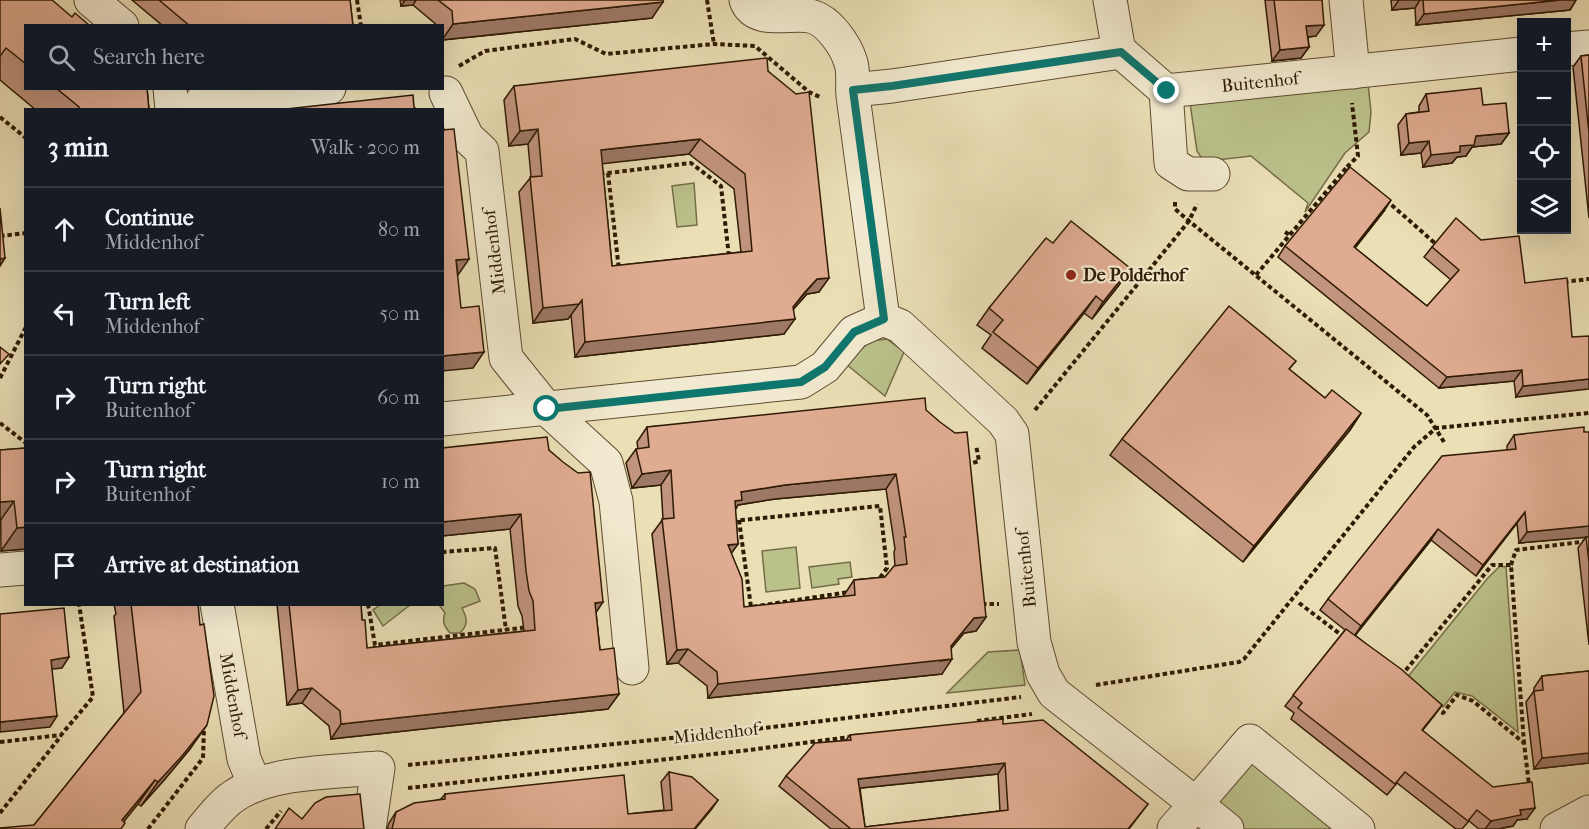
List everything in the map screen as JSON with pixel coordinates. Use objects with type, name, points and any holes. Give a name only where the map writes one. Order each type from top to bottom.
[{"type":"street","points":[[91,0],[120,24]]},
{"type":"street","points":[[746,0],[747,4],[757,13],[783,17],[810,16],[827,26],[843,44],[851,65],[884,319]]},
{"type":"street","points":[[1110,0],[1121,52],[1167,91],[1171,163],[1188,174],[1213,174]]},
{"type":"street","points":[[1346,0],[1353,72]]},
{"type":"street","points":[[1571,49],[1589,47]]},
{"type":"street","points":[[853,93],[1121,52]]},
{"type":"street","name":"Buitenhof","points":[[1167,91],[1517,54]]},
{"type":"street","points":[[173,90],[190,102],[308,90]]},
{"type":"street","name":"Middenhof","points":[[446,93],[467,137],[482,151],[506,358],[547,409],[606,463],[616,501],[632,668]]},
{"type":"street","points":[[444,419],[801,382],[825,367],[854,332],[884,319],[900,326],[1003,421],[1012,434]]},
{"type":"street","name":"Buitenhof","points":[[1012,434],[1034,642],[1043,674],[1047,703],[1196,804],[1227,829]]},
{"type":"street","points":[[0,570],[24,568]]},
{"type":"street","name":"Middenhof","points":[[217,606],[244,759],[255,784]]},
{"type":"street","points":[[1174,829],[1250,741],[1358,829]]},
{"type":"street","points":[[202,829],[233,796],[255,784],[283,777],[376,779],[369,829]]},
{"type":"street","points":[[1557,829],[1589,812]]},
{"type":"path","points":[[357,0],[361,24]]},
{"type":"path","points":[[707,0],[714,44]]},
{"type":"path","points":[[446,93],[459,66],[484,51],[575,39],[606,54],[714,44],[755,46],[809,92],[824,99],[853,93]]},
{"type":"path","points":[[1256,276],[1358,156],[1350,83],[1353,72]]},
{"type":"path","points":[[0,117],[24,136]]},
{"type":"path","points":[[597,174],[691,163],[721,186],[729,257],[718,258]]},
{"type":"path","points":[[1171,163],[1175,209],[1427,415],[1444,442]]},
{"type":"path","points":[[1347,167],[1356,175]]},
{"type":"path","points":[[608,173],[619,270],[630,269]]},
{"type":"path","points":[[1012,434],[1041,404],[1189,220],[1213,174]]},
{"type":"path","points":[[1383,198],[1446,253]]},
{"type":"path","points":[[1285,232],[1290,235]]},
{"type":"path","points":[[0,236],[24,233]]},
{"type":"path","points":[[1558,283],[1589,279]]},
{"type":"path","points":[[0,378],[24,331]]},
{"type":"path","points":[[1094,686],[1239,662],[1244,659],[1414,447],[1436,429],[1589,413]]},
{"type":"path","points":[[0,423],[24,441]]},
{"type":"path","points":[[966,477],[965,465],[979,461],[976,446]]},
{"type":"path","points":[[729,521],[880,506],[887,568],[872,589]]},
{"type":"path","points":[[739,520],[751,607],[849,592]]},
{"type":"path","points":[[1529,786],[1511,565],[1516,550],[1589,541]]},
{"type":"path","points":[[444,552],[495,548],[506,630]]},
{"type":"path","points":[[1399,679],[1492,565],[1511,565]]},
{"type":"path","points":[[1299,603],[1352,644]]},
{"type":"path","name":"Buitenhof","points":[[980,604],[1002,604]]},
{"type":"path","points":[[0,813],[93,697],[79,606]]},
{"type":"path","points":[[368,606],[375,645],[539,626]]},
{"type":"path","points":[[1434,706],[1443,713],[1456,695],[1473,701],[1524,743]]},
{"type":"path","points":[[971,722],[1047,703]]},
{"type":"path","name":"Middenhof","points":[[376,779],[731,732],[1047,703]]},
{"type":"path","points":[[148,829],[202,758],[204,717]]},
{"type":"path","points":[[0,742],[61,735]]},
{"type":"path","points":[[376,779],[741,751],[856,737]]},
{"type":"path","points":[[266,829],[284,809]]},
{"type":"green space","points":[[1368,83],[1371,112],[1369,132],[1345,153],[1305,212],[1308,203],[1251,156],[1208,161],[1197,151],[1190,103]]},
{"type":"green space","points":[[694,183],[697,225],[677,227],[672,186]]},
{"type":"green space","points":[[887,339],[904,352],[885,396],[846,364],[870,341]]},
{"type":"green space","points":[[796,547],[800,588],[766,592],[762,551]]},
{"type":"green space","points":[[850,562],[852,577],[838,579],[839,584],[812,588],[809,567]]},
{"type":"green space","points":[[1500,566],[1506,567],[1518,732],[1472,696],[1455,692],[1443,707],[1406,679]]},
{"type":"green space","points":[[464,583],[475,589],[480,601],[462,608],[466,624],[460,633],[450,633],[444,624],[445,613],[440,606],[444,606],[444,586]]},
{"type":"green space","points":[[378,606],[409,606],[383,626],[373,610]]},
{"type":"green space","points":[[1020,650],[1025,685],[947,693],[988,652]]},
{"type":"green space","points":[[1252,749],[1342,829],[1223,829],[1196,809]]},
{"type":"building","points":[[0,0],[52,0],[72,17],[75,13],[88,24],[24,24],[24,62],[6,48],[0,56]]},
{"type":"building","points":[[159,0],[350,0],[353,24],[188,24]]},
{"type":"building","points":[[438,0],[663,0],[663,2],[453,24],[452,11]]},
{"type":"building","points":[[1274,0],[1322,0],[1324,25],[1306,26],[1309,47],[1280,50]]},
{"type":"building","points":[[1423,0],[1560,0],[1424,14]]},
{"type":"building","points":[[1589,55],[1589,133],[1581,56]]},
{"type":"building","points":[[767,58],[768,71],[796,94],[809,92],[829,278],[817,279],[805,292],[793,307],[795,319],[585,342],[582,300],[579,304],[543,308],[530,177],[542,176],[538,129],[520,131],[514,86]],"holes":[[[700,139],[745,174],[752,251],[612,266],[601,150]]]},
{"type":"building","points":[[1481,88],[1483,105],[1506,103],[1509,133],[1476,136],[1474,145],[1460,146],[1460,152],[1431,155],[1429,141],[1409,143],[1406,114],[1429,111],[1426,94]]},
{"type":"building","points":[[58,90],[147,90],[149,108],[79,107]]},
{"type":"building","points":[[413,95],[415,108],[295,108]]},
{"type":"building","points":[[454,129],[469,259],[456,260],[461,308],[479,306],[484,352],[444,356],[444,130]]},
{"type":"building","points":[[1350,167],[1391,200],[1354,247],[1427,306],[1459,270],[1432,247],[1456,218],[1481,240],[1519,236],[1525,283],[1567,278],[1572,337],[1589,336],[1589,379],[1523,386],[1522,370],[1447,377],[1285,246]]},
{"type":"building","points":[[0,208],[5,258],[0,259]]},
{"type":"building","points":[[1071,221],[1130,268],[1103,302],[1096,296],[1038,368],[993,332],[1003,320],[989,308],[1046,238],[1053,243]]},
{"type":"building","points":[[1229,306],[1296,361],[1289,369],[1325,398],[1332,390],[1361,413],[1254,546],[1122,439]]},
{"type":"building","points":[[0,347],[9,354],[0,364]]},
{"type":"building","points":[[925,398],[926,410],[940,422],[955,433],[967,432],[986,617],[974,618],[951,646],[952,659],[718,684],[717,672],[688,649],[677,650],[662,519],[674,518],[671,470],[642,474],[636,449],[649,447],[647,427]],"holes":[[[896,474],[906,537],[904,537],[907,564],[894,566],[885,577],[854,580],[855,595],[744,607],[742,579],[728,545],[738,544],[735,501],[742,500],[741,492],[785,485]]]},
{"type":"building","points":[[1584,427],[1584,432],[1589,432],[1589,526],[1527,532],[1525,512],[1483,565],[1438,529],[1361,626],[1328,599],[1442,456],[1516,449],[1514,435]]},
{"type":"building","points":[[547,437],[549,450],[563,462],[578,473],[590,472],[603,602],[595,603],[600,650],[614,648],[619,694],[341,724],[340,711],[312,688],[298,690],[289,606],[361,606],[362,620],[365,620],[367,648],[535,630],[533,601],[526,571],[521,514],[444,522],[444,448]]},
{"type":"building","points":[[24,448],[24,527],[17,528],[14,501],[0,502],[0,450]]},
{"type":"building","points":[[1586,537],[1589,537],[1589,562]]},
{"type":"building","points":[[131,606],[198,606],[200,625],[204,624],[214,696],[207,725],[158,782],[155,780],[122,820],[125,823],[121,829],[0,829],[34,825],[141,692]]},
{"type":"building","points":[[64,608],[69,657],[51,660],[57,716],[0,722],[0,614]]},
{"type":"building","points":[[1346,629],[1401,669],[1442,705],[1422,730],[1493,787],[1532,782],[1535,808],[1520,810],[1521,815],[1491,821],[1477,810],[1468,821],[1405,772],[1395,784],[1298,708],[1302,703],[1293,695]]},
{"type":"building","points":[[1589,671],[1589,753],[1542,758],[1534,691],[1543,690],[1542,676]]},
{"type":"building","points":[[1003,719],[1003,724],[1043,720],[1148,804],[1128,829],[851,829],[786,776],[815,743],[851,740],[850,735]],"holes":[[[1005,763],[1008,810],[865,827],[858,779]]]},
{"type":"building","points":[[669,772],[692,777],[718,800],[694,829],[392,829],[396,812],[414,803],[445,799],[445,794],[624,775],[628,814],[672,810]]},
{"type":"building","points":[[360,794],[364,829],[275,829],[289,808],[302,819],[315,803],[326,797]]},
{"type":"place","name":"De Polderhof","points":[[1071,275]]},
{"type":"route","points":[[547,409],[801,382],[825,367],[854,332],[884,319],[853,90],[1121,52],[1167,91]]}]
